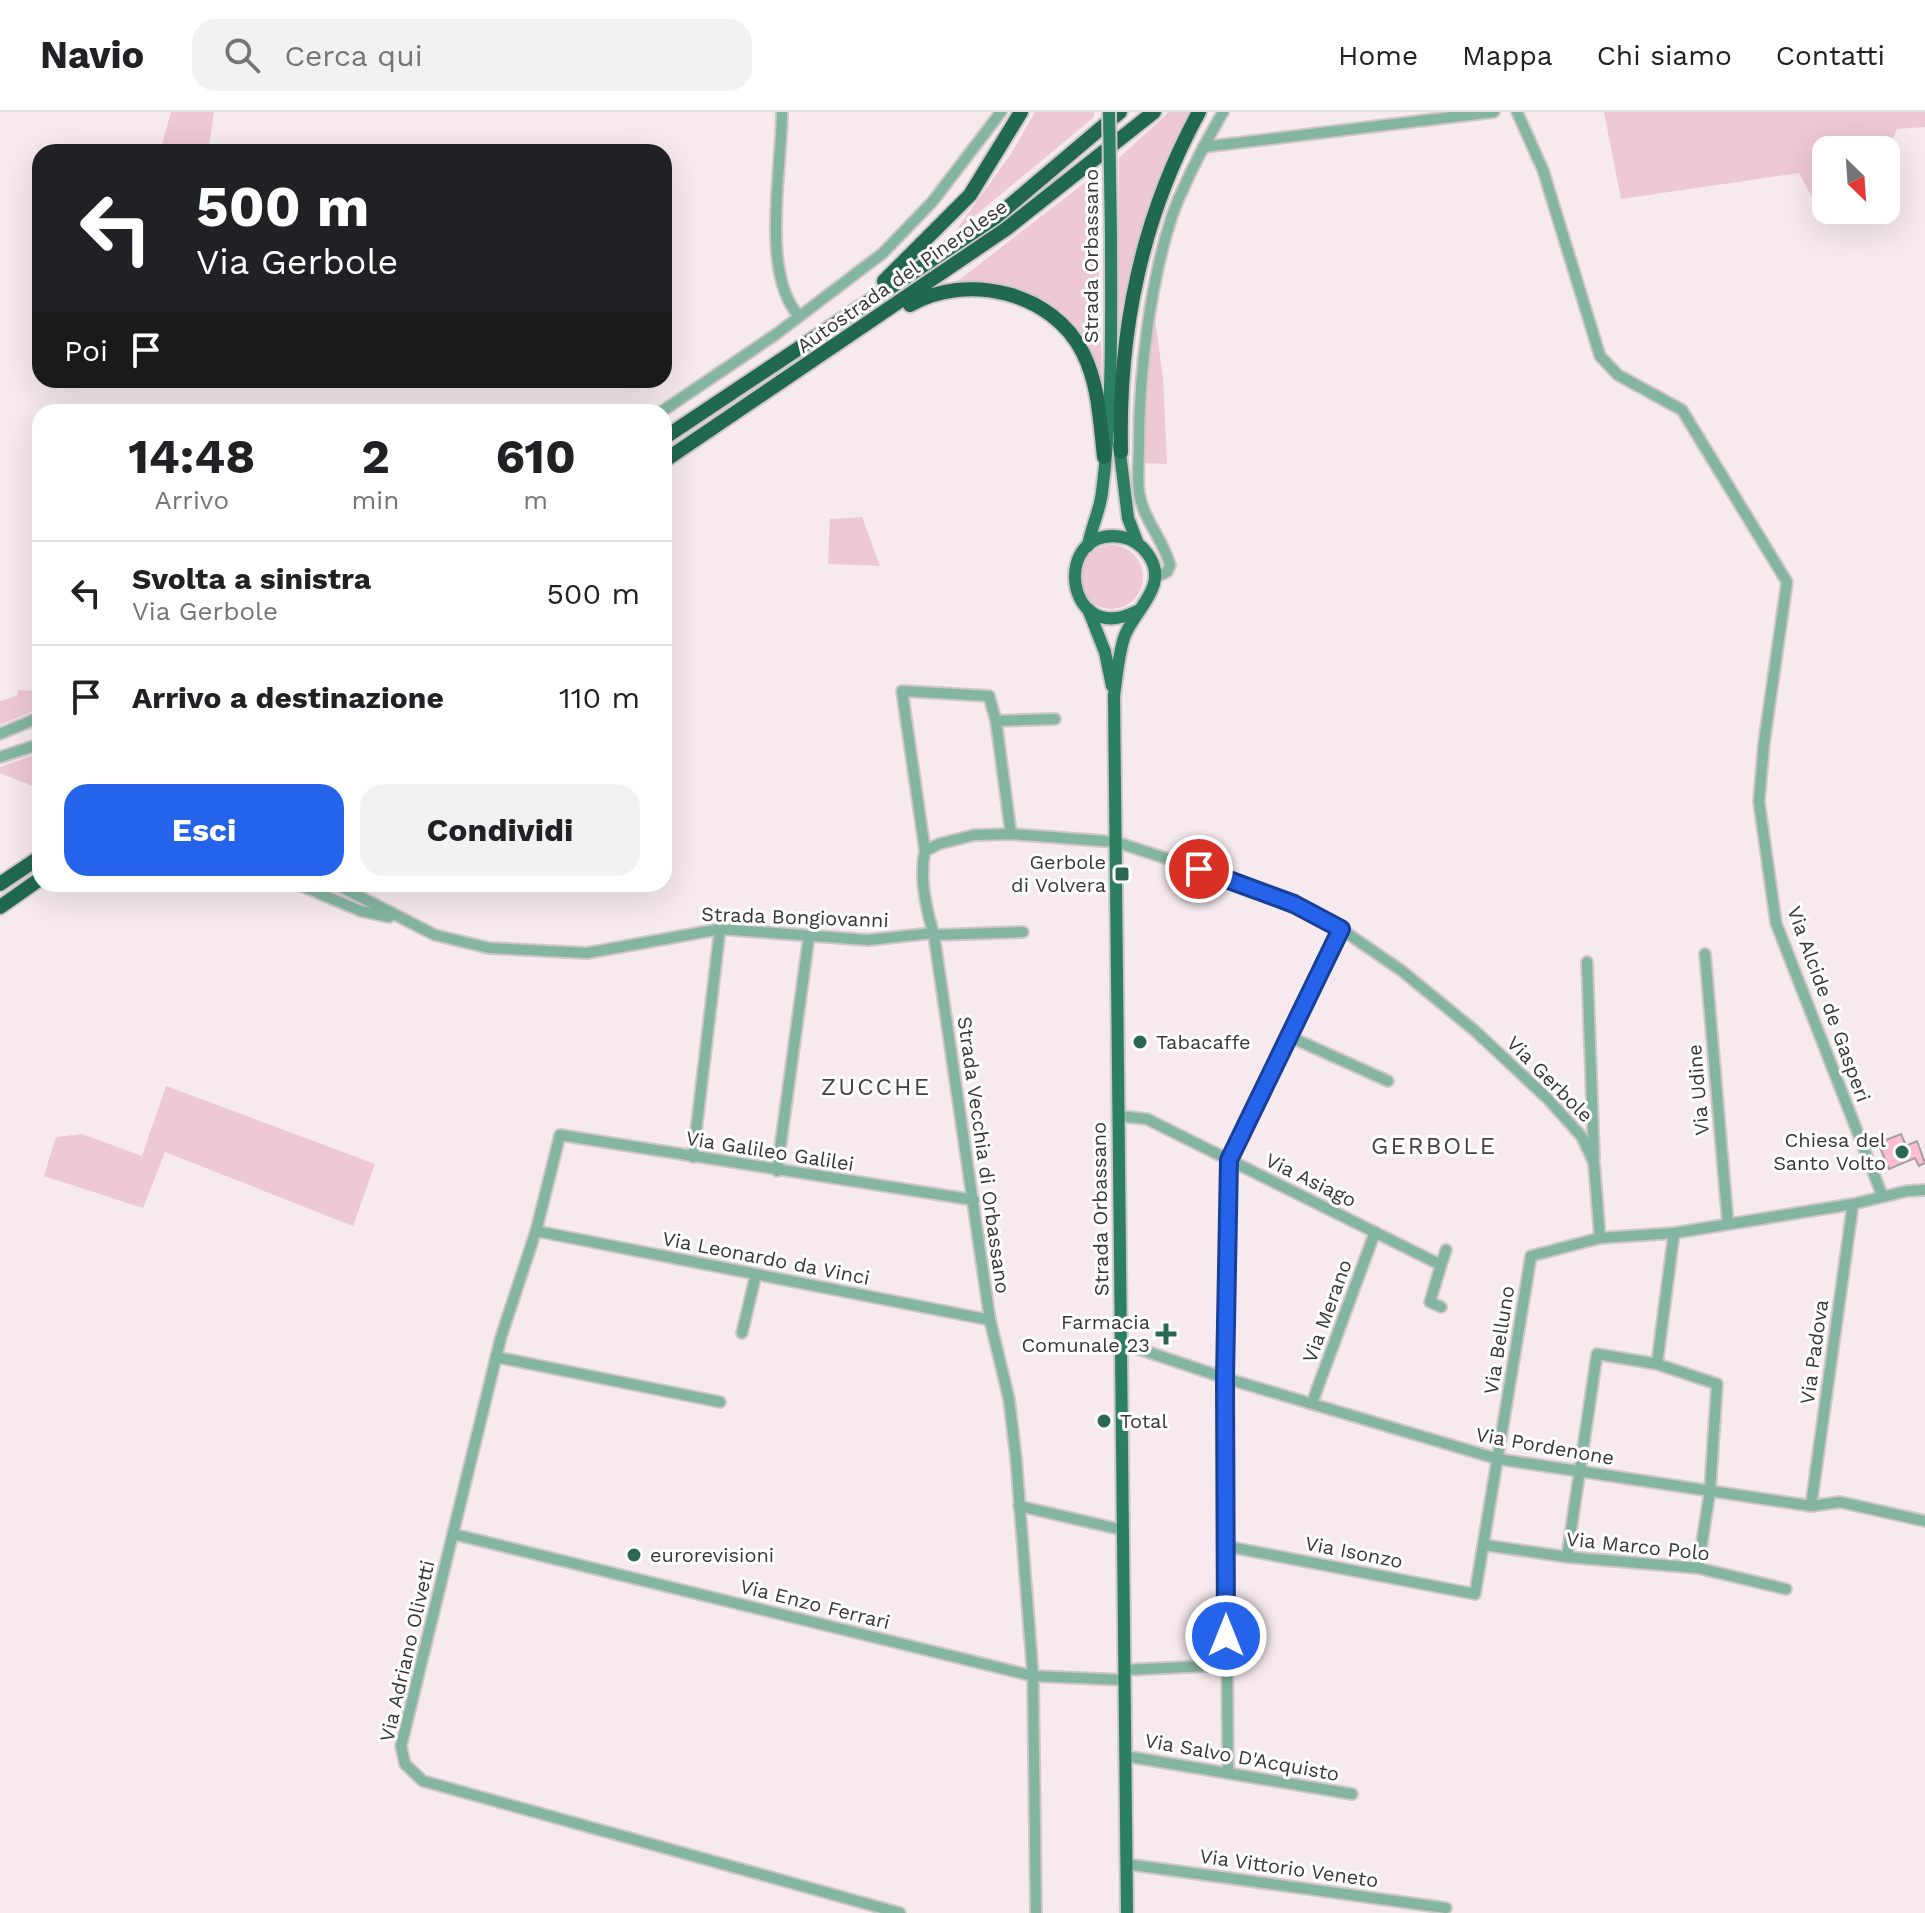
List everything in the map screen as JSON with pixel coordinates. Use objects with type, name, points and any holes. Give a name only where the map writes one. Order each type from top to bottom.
[{"type":"highway","points":[[799,347],[894,273],[970,195],[1021,112]]},
{"type":"highway","name":"Autostrada del Pinerolese","points":[[672,433],[996,217],[1120,112]]},
{"type":"highway","name":"Autostrada del Pinerolese","points":[[672,456],[1006,229],[1154,112]]},
{"type":"highway","points":[[1121,452],[1124,349],[1141,254],[1169,170],[1199,112]]},
{"type":"highway","points":[[820,357],[924,297],[957,289],[984,289],[1022,298],[1057,321],[1082,351],[1097,397],[1104,457]]},
{"type":"highway","points":[[0,884],[32,862]]},
{"type":"highway","points":[[0,907],[32,885]]},
{"type":"main road","name":"Strada Orbassano","points":[[1109,112],[1111,399],[1098,519],[1088,546],[1080,555],[1073,578],[1080,601],[1088,609],[1105,652],[1114,696]]},
{"type":"main road","name":"Strada Orbassano","points":[[1111,399],[1121,452],[1128,518],[1138,544],[1151,558],[1156,577],[1153,590],[1137,611],[1122,644],[1114,696],[1127,1913]]},
{"type":"main road","points":[[1088,546],[1113,536],[1138,544]]},
{"type":"main road","points":[[1088,609],[1107,618],[1128,616],[1137,611]]},
{"type":"street","points":[[782,112],[775,237],[782,293],[799,316]]},
{"type":"street","points":[[672,404],[855,277],[908,229],[961,168],[1001,112]]},
{"type":"street","points":[[1156,577],[1167,572],[1170,565],[1146,521],[1139,492],[1139,405],[1151,310],[1172,216],[1203,147],[1223,112]]},
{"type":"street","points":[[1203,147],[1494,112]]},
{"type":"street","name":"Via Alcide de Gasperi","points":[[1517,112],[1543,170],[1600,356],[1618,375],[1682,410],[1787,582],[1761,774],[1760,820],[1769,883],[1776,923],[1882,1195]]},
{"type":"street","name":"Strada Vecchia di Orbassano","points":[[996,721],[989,696],[902,691],[925,851],[922,864],[925,894],[990,1320],[1009,1399],[1033,1676],[1036,1913]]},
{"type":"street","points":[[1011,834],[996,721],[1055,719]]},
{"type":"street","points":[[0,734],[32,720]]},
{"type":"street","points":[[0,757],[32,747]]},
{"type":"street","name":"Via Gerbole","points":[[925,851],[974,835],[1011,834],[1116,842],[1248,885],[1294,904],[1341,929],[1402,971],[1474,1030],[1548,1099],[1582,1137],[1594,1163],[1600,1238]]},
{"type":"street","points":[[316,892],[361,911],[403,920]]},
{"type":"street","name":"Strada Bongiovanni","points":[[350,892],[435,935],[462,943],[543,952],[587,953],[698,930],[720,929],[868,940],[933,934],[1023,932]]},
{"type":"street","points":[[693,1157],[720,929]]},
{"type":"street","points":[[1228,1773],[1225,1378],[1229,1160],[1341,929]]},
{"type":"street","points":[[777,1171],[809,936]]},
{"type":"street","name":"Via Udine","points":[[1705,954],[1728,1224]]},
{"type":"street","points":[[1587,962],[1594,1163]]},
{"type":"street","points":[[1288,1036],[1388,1081]]},
{"type":"street","name":"Via Asiago","points":[[1119,1116],[1147,1119],[1441,1265]]},
{"type":"street","name":"Via Galileo Galilei","points":[[560,1135],[974,1200]]},
{"type":"street","name":"Via Adriano Olivetti","points":[[560,1135],[536,1231],[496,1357],[402,1734],[402,1755],[412,1773],[435,1785],[900,1913]]},
{"type":"street","points":[[1600,1238],[1674,1233],[1925,1190]]},
{"type":"street","name":"Via Padova","points":[[1811,1506],[1853,1204]]},
{"type":"street","name":"Via Leonardo da Vinci","points":[[536,1231],[990,1320]]},
{"type":"street","name":"Via Merano","points":[[1312,1403],[1375,1232]]},
{"type":"street","points":[[1657,1364],[1674,1233]]},
{"type":"street","name":"Via Belluno","points":[[1475,1594],[1531,1256],[1600,1238]]},
{"type":"street","points":[[1441,1307],[1430,1302],[1446,1250]]},
{"type":"street","points":[[742,1333],[756,1274]]},
{"type":"street","name":"Via Pordenone","points":[[1121,1343],[1225,1378],[1498,1459],[1811,1506],[1840,1502],[1925,1521]]},
{"type":"street","points":[[1567,1557],[1577,1471],[1597,1354],[1657,1364],[1717,1384],[1710,1491],[1698,1568]]},
{"type":"street","points":[[496,1357],[720,1402]]},
{"type":"street","points":[[1019,1506],[1123,1530]]},
{"type":"street","name":"Via Enzo Ferrari","points":[[453,1534],[1033,1676],[1125,1675],[1226,1665]]},
{"type":"street","name":"Via Marco Polo","points":[[1484,1545],[1567,1557],[1698,1568],[1786,1589]]},
{"type":"street","name":"Via Isonzo","points":[[1225,1546],[1475,1594]]},
{"type":"street","name":"Via Salvo D'Acquisto","points":[[1125,1756],[1352,1794]]},
{"type":"street","name":"Via Vittorio Veneto","points":[[1126,1864],[1446,1908]]},
{"type":"shaded area","points":[[171,112],[214,112],[209,144],[162,144]]},
{"type":"shaded area","points":[[1035,112],[1094,112],[1094,117],[954,233],[1011,154]]},
{"type":"shaded area","points":[[1169,112],[1190,112],[1144,218],[1118,331],[1119,158]]},
{"type":"shaded area","points":[[1604,112],[1925,112],[1925,127],[1897,129],[1894,136],[1812,136],[1812,197],[1799,173],[1621,199]]},
{"type":"shaded area","points":[[1096,174],[1102,382],[1069,336],[1047,310],[1029,295],[1003,286],[955,283]]},
{"type":"shaded area","points":[[1155,319],[1163,378],[1167,464],[1144,463],[1143,400]]},
{"type":"shaded area","points":[[862,517],[880,566],[828,564],[830,519]]},
{"type":"shaded area","points":[[1111,545],[1123,547],[1134,554],[1141,565],[1141,589],[1134,600],[1123,607],[1111,609],[1099,607],[1088,600],[1081,589],[1079,577],[1081,565],[1088,554],[1099,547]]},
{"type":"shaded area","points":[[18,690],[32,691],[32,711],[0,725],[0,701],[17,696]]},
{"type":"shaded area","points":[[32,756],[32,786],[0,773],[0,767]]},
{"type":"shaded area","points":[[166,1086],[375,1164],[353,1226],[165,1152],[143,1208],[44,1176],[56,1137],[82,1134],[142,1156]]},
{"type":"building","name":"Chiesa del Santo Volto","points":[[1901,1134],[1906,1146],[1917,1141],[1925,1163],[1919,1166],[1915,1158],[1889,1169],[1878,1143]]},
{"type":"place","name":"Gerbole di Volvera","points":[[1122,874]]},
{"type":"place","name":"Tabacaffe","points":[[1140,1042]]},
{"type":"place","name":"Chiesa del Santo Volto","points":[[1902,1152]]},
{"type":"place","name":"Farmacia Comunale 23","points":[[1166,1334]]},
{"type":"place","name":"Total","points":[[1104,1421]]},
{"type":"place","name":"eurorevisioni","points":[[634,1555]]},
{"type":"district","name":"ZUCCHE","points":[[876,1087]]},
{"type":"district","name":"GERBOLE","points":[[1434,1146]]},
{"type":"route","points":[[1199,869],[1294,904],[1341,929],[1229,1160],[1225,1378],[1226,1636]]}]
